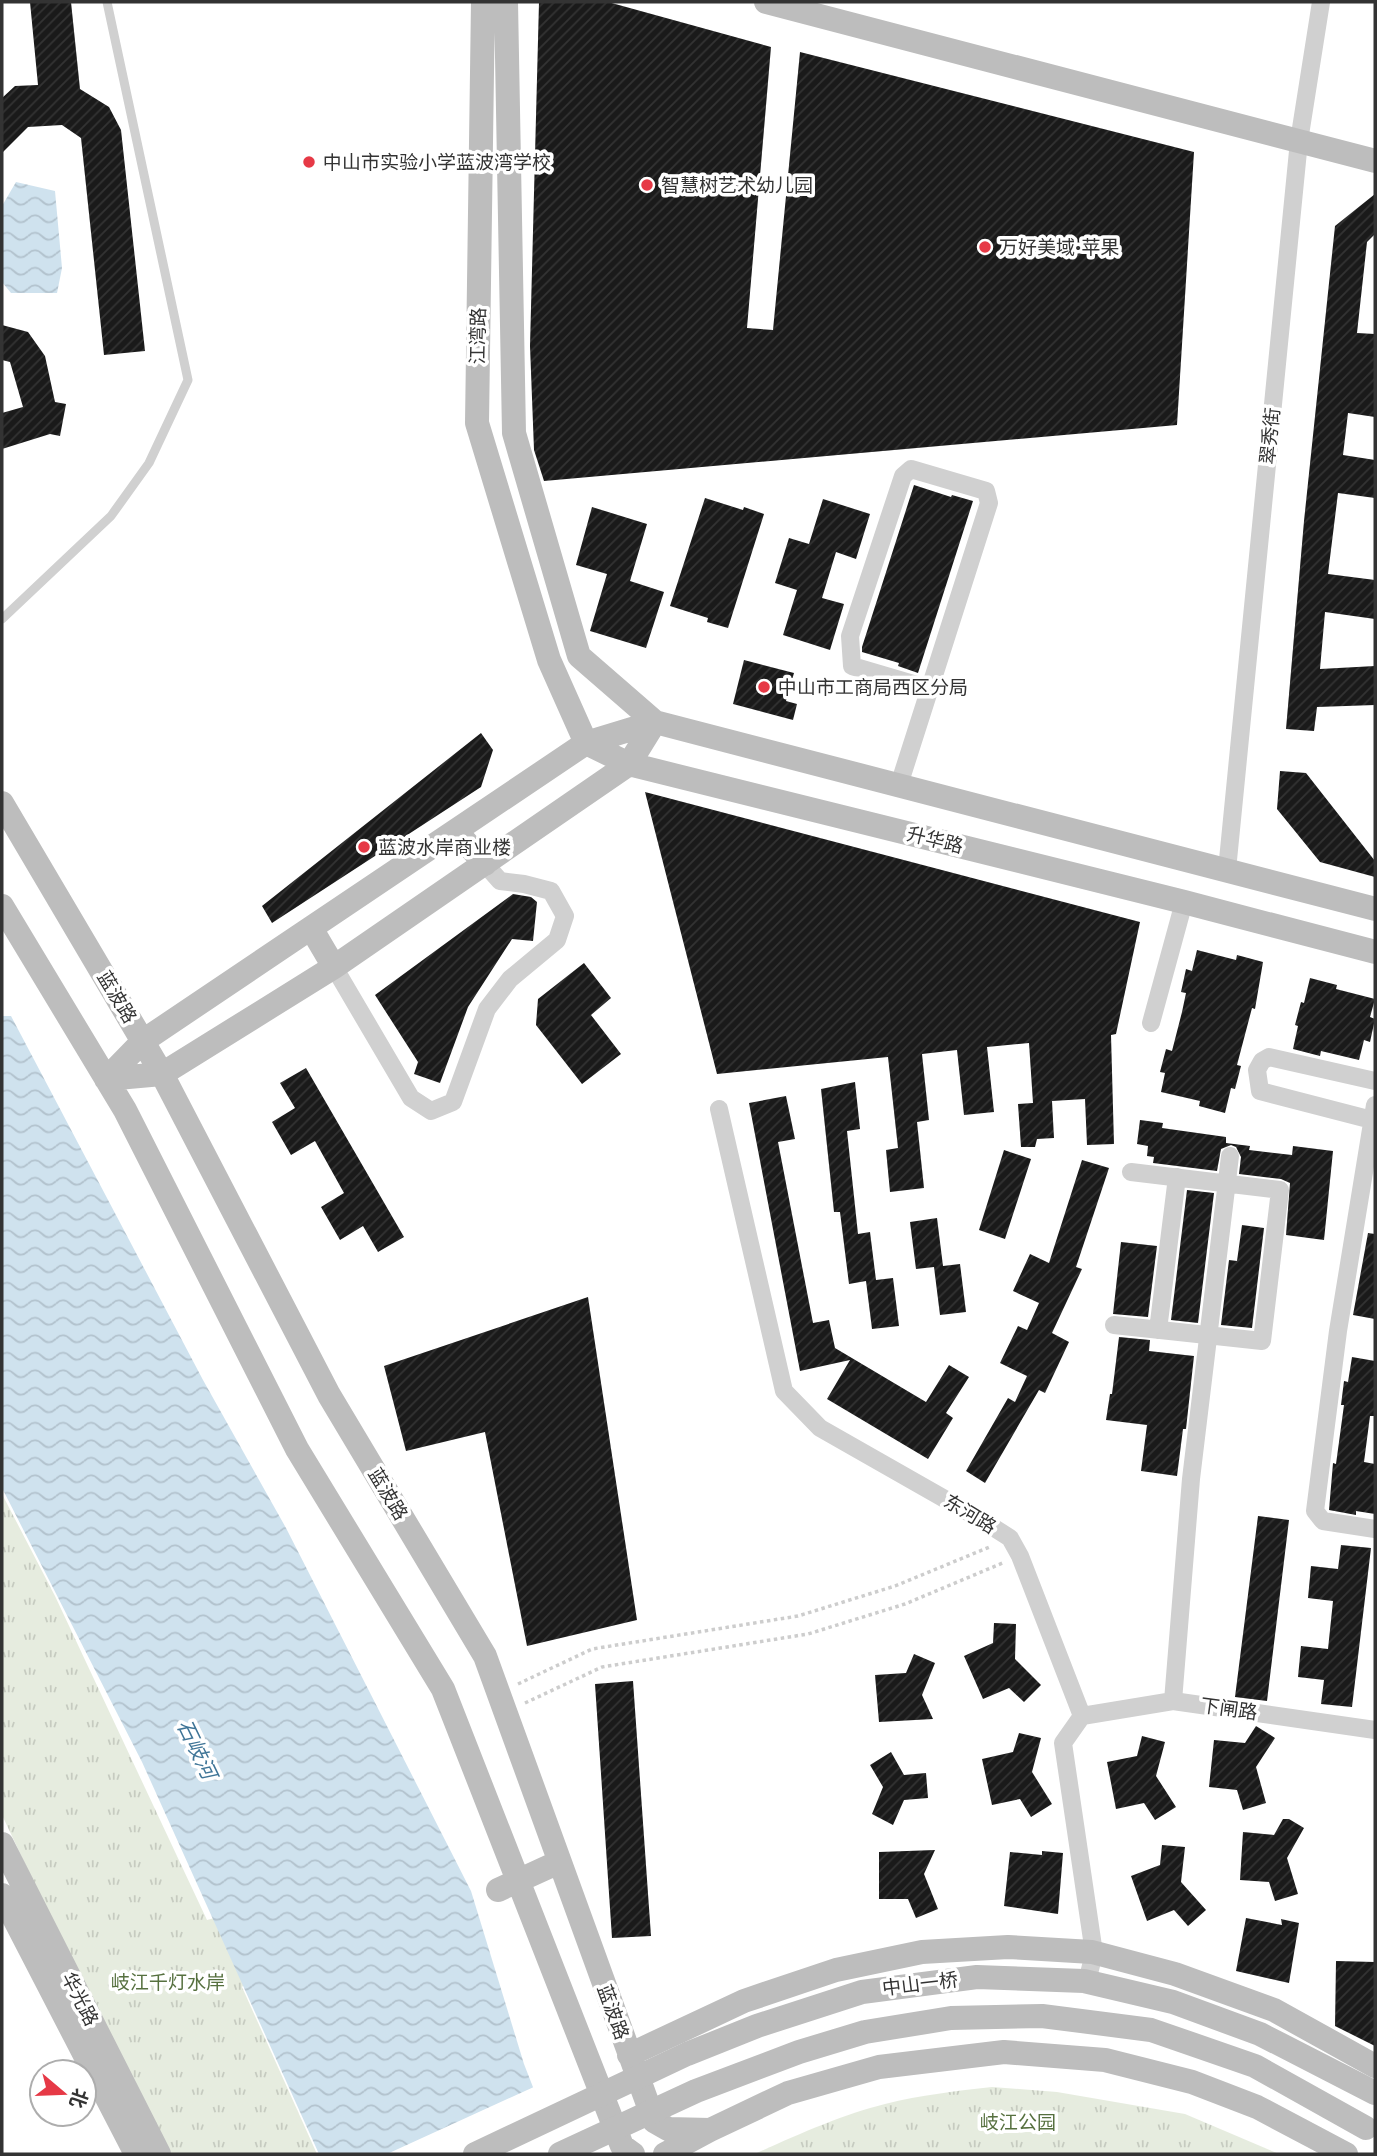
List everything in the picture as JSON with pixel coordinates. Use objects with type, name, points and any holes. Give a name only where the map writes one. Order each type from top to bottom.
[{"type":"street","name":"江湾路","points":[[483,2],[477,423],[549,660],[586,743]]},
{"type":"street","name":"江湾路","points":[[506,2],[514,433],[579,656],[655,722]]},
{"type":"street","points":[[766,2],[1375,161]]},
{"type":"street","name":"翠秀街","points":[[1227,870],[1299,141],[1321,2]]},
{"type":"street","points":[[900,785],[930,690],[989,503],[986,491],[911,469],[903,476],[850,636],[849,648],[852,666],[930,690]]},
{"type":"street","points":[[106,1079],[143,1041],[586,743],[655,722],[1375,909]]},
{"type":"street","points":[[106,1079],[162,1073],[334,967],[629,764],[655,722]]},
{"type":"street","name":"升华路","points":[[586,743],[629,764],[1375,952]]},
{"type":"street","name":"蓝波路","points":[[2,803],[162,1073],[329,1395],[485,1656],[654,2121],[668,2129],[710,2130]]},
{"type":"street","points":[[311,928],[411,1098],[431,1111],[453,1102],[487,1009],[510,979],[557,940],[565,916],[551,891],[500,881],[456,831]]},
{"type":"street","points":[[1151,1023],[1184,902]]},
{"type":"street","name":"蓝波路","points":[[2,906],[125,1110],[297,1448],[443,1689],[508,1885],[622,2147],[634,2154]]},
{"type":"street","points":[[1375,1081],[1269,1057],[1262,1061],[1256,1070],[1260,1091],[1373,1112],[1338,1331],[1315,1511],[1323,1521],[1375,1529]]},
{"type":"street","name":"东河路","points":[[719,1108],[783,1391],[820,1427],[980,1518],[1010,1538],[1020,1556],[1082,1716]]},
{"type":"street","points":[[1173,1701],[1191,1479],[1230,1156]]},
{"type":"street","points":[[1114,1325],[1262,1341],[1280,1190],[1131,1172]]},
{"type":"street","points":[[1158,1330],[1177,1177]]},
{"type":"street","name":"下闸路","points":[[1082,1716],[1173,1701],[1375,1730]]},
{"type":"street","points":[[1082,1716],[1063,1743],[1094,1953],[1087,1982]]},
{"type":"street","name":"华光路","points":[[2,1844],[159,2154]]},
{"type":"street","points":[[508,1885],[559,1862]]},
{"type":"street","name":"华光路","points":[[2,1895],[136,2154]]},
{"type":"street","points":[[629,2055],[744,2001],[836,1970],[922,1952],[1008,1947],[1094,1953],[1175,1973],[1274,2010],[1375,2066]]},
{"type":"street","name":"中山一桥","points":[[475,2154],[687,2054],[757,2026],[862,1992],[977,1977],[1087,1982],[1173,2002],[1260,2034],[1375,2094]]},
{"type":"street","name":"中山一桥","points":[[560,2154],[696,2091],[799,2052],[865,2032],[964,2018],[1042,2015],[1151,2030],[1255,2066],[1371,2130]]},
{"type":"street","points":[[665,2154],[788,2093],[879,2067],[1004,2052],[1105,2060],[1192,2082],[1257,2107],[1346,2154]]},
{"type":"lane","points":[[2,620],[111,516],[149,463],[188,380],[107,2]]},
{"type":"path","points":[[501,1703],[592,1649],[798,1616],[895,1586],[1010,1538]]},
{"type":"path","points":[[501,1703],[602,1667],[808,1634],[905,1604],[1020,1556]]},
{"type":"green space","name":"岐江千灯水岸","points":[[2,1494],[55,1596],[207,1920],[226,1915],[253,1974],[242,1987],[317,2154],[171,2154],[55,1927],[2,1815]]},
{"type":"green space","name":"岐江公园","points":[[992,2087],[1057,2092],[1185,2114],[1279,2154],[755,2154],[869,2108],[925,2096]]},
{"type":"water","points":[[16,182],[55,191],[62,268],[57,293],[11,293],[2,282],[2,206]]},
{"type":"water","name":"石岐河","points":[[2,1016],[11,1016],[203,1380],[286,1528],[471,1891],[524,2064],[559,2154],[319,2154],[142,1762],[2,1488]]},
{"type":"pier","points":[[536,2086],[563,2154],[387,2154]]},
{"type":"building","points":[[30,2],[71,2],[80,89],[109,107],[121,130],[145,351],[104,355],[81,138],[62,125],[28,127],[2,153],[2,98],[15,86],[38,85]]},
{"type":"building","name":"万好美域·苹果","points":[[539,2],[608,2],[771,47],[747,328],[773,330],[800,52],[1194,152],[1177,425],[544,481],[534,450],[530,346]]},
{"type":"building","points":[[1375,194],[1375,234],[1367,242],[1357,333],[1375,334],[1375,417],[1348,413],[1343,455],[1375,460],[1375,498],[1338,493],[1328,574],[1375,580],[1375,619],[1325,612],[1320,669],[1375,666],[1375,705],[1317,707],[1314,731],[1286,729],[1304,521],[1335,226]]},
{"type":"building","points":[[2,325],[28,332],[45,356],[55,402],[66,404],[60,436],[50,434],[2,449],[2,413],[23,407],[10,362],[2,360]]},
{"type":"building","points":[[914,485],[973,501],[918,673],[898,666],[899,663],[862,652]]},
{"type":"building","points":[[705,498],[764,514],[728,628],[707,622],[708,618],[670,606]]},
{"type":"building","points":[[823,499],[870,514],[856,559],[836,552],[822,598],[844,604],[830,650],[783,635],[797,590],[775,583],[789,538],[809,544]]},
{"type":"building","points":[[592,507],[647,524],[630,581],[664,592],[646,648],[590,631],[607,574],[576,565]]},
{"type":"building","name":"中山市工商局西区分局","points":[[744,660],[794,673],[786,701],[797,704],[793,720],[733,704]]},
{"type":"building","name":"蓝波水岸商业楼","points":[[481,733],[493,750],[481,787],[272,923],[262,906]]},
{"type":"building","points":[[1280,771],[1306,773],[1375,861],[1375,877],[1320,862],[1277,809]]},
{"type":"building","points":[[645,792],[1140,922],[1116,1034],[1111,1035],[1114,1144],[1087,1145],[1085,1099],[1052,1101],[1054,1138],[1037,1139],[1035,1147],[1021,1147],[1018,1104],[1033,1103],[1029,1043],[987,1047],[994,1112],[964,1115],[957,1050],[922,1054],[929,1120],[917,1122],[924,1188],[890,1192],[886,1150],[898,1148],[888,1057],[717,1074]]},
{"type":"building","points":[[513,894],[531,897],[537,902],[533,941],[512,939],[468,1007],[440,1083],[414,1074],[418,1062],[375,995]]},
{"type":"building","points":[[1197,950],[1236,960],[1237,955],[1263,962],[1255,1009],[1252,1008],[1237,1065],[1241,1066],[1235,1089],[1231,1088],[1225,1113],[1199,1106],[1200,1101],[1161,1092],[1165,1073],[1160,1072],[1166,1049],[1172,1051],[1182,1012],[1186,993],[1181,992],[1186,969],[1192,971]]},
{"type":"building","points":[[584,963],[611,998],[591,1015],[621,1054],[582,1084],[536,1025],[538,999]]},
{"type":"building","points":[[1310,978],[1337,985],[1336,989],[1375,999],[1370,1017],[1375,1019],[1370,1042],[1364,1040],[1359,1060],[1321,1051],[1320,1056],[1293,1049],[1298,1026],[1295,1025]]},
{"type":"building","points":[[306,1068],[404,1237],[378,1252],[363,1226],[340,1240],[321,1207],[344,1193],[315,1141],[291,1155],[272,1122],[295,1108],[280,1083]]},
{"type":"building","points":[[855,1082],[860,1129],[847,1131],[858,1234],[870,1232],[876,1280],[893,1278],[899,1326],[872,1329],[866,1281],[849,1284],[840,1212],[834,1212],[821,1089]]},
{"type":"building","points":[[786,1096],[795,1139],[778,1142],[813,1323],[829,1320],[835,1348],[926,1402],[949,1365],[969,1377],[946,1413],[953,1418],[928,1459],[827,1399],[850,1360],[800,1371],[749,1103]]},
{"type":"building","points":[[1140,1120],[1163,1123],[1162,1128],[1226,1137],[1226,1143],[1250,1146],[1249,1150],[1292,1155],[1293,1146],[1333,1151],[1324,1240],[1286,1235],[1290,1183],[1281,1179],[1239,1174],[1241,1157],[1236,1147],[1231,1145],[1221,1149],[1217,1171],[1153,1163],[1154,1157],[1147,1156],[1148,1146],[1137,1144]]},
{"type":"building","points":[[1004,1150],[1031,1159],[1005,1239],[979,1230]]},
{"type":"building","points":[[1082,1160],[1109,1168],[1076,1267],[1082,1269],[1052,1333],[1069,1342],[1045,1393],[1039,1390],[985,1483],[966,1471],[1008,1398],[1015,1402],[1027,1376],[1000,1363],[1018,1326],[1027,1330],[1039,1303],[1013,1291],[1030,1254],[1049,1263]]},
{"type":"building","points":[[1187,1190],[1214,1193],[1198,1323],[1171,1320]]},
{"type":"building","points":[[937,1218],[943,1266],[960,1264],[966,1312],[940,1315],[934,1267],[916,1269],[910,1222]]},
{"type":"building","points":[[1242,1225],[1264,1228],[1252,1328],[1221,1325],[1229,1260],[1237,1261]]},
{"type":"building","points":[[1368,1233],[1375,1234],[1375,1319],[1353,1315]]},
{"type":"building","points":[[1121,1242],[1157,1246],[1148,1317],[1113,1314]]},
{"type":"building","points":[[588,1297],[637,1620],[527,1646],[485,1432],[406,1451],[384,1366]]},
{"type":"building","points":[[1119,1337],[1150,1340],[1149,1351],[1194,1356],[1186,1429],[1183,1429],[1177,1476],[1141,1471],[1147,1425],[1106,1420]]},
{"type":"building","points":[[1352,1357],[1375,1361],[1375,1416],[1370,1416],[1364,1462],[1375,1464],[1375,1514],[1356,1511],[1356,1515],[1329,1510],[1333,1463],[1336,1464],[1344,1405],[1341,1405],[1344,1381],[1348,1382]]},
{"type":"building","points":[[1258,1516],[1289,1520],[1267,1701],[1235,1697]]},
{"type":"building","points":[[1341,1545],[1371,1548],[1352,1707],[1321,1704],[1324,1680],[1298,1677],[1301,1646],[1328,1649],[1333,1601],[1308,1598],[1311,1566],[1338,1569]]},
{"type":"building","points":[[994,1623],[1016,1624],[1015,1659],[1041,1685],[1024,1702],[1009,1688],[983,1699],[964,1656],[993,1643]]},
{"type":"building","points":[[914,1654],[935,1663],[922,1695],[933,1719],[879,1722],[875,1675],[906,1673]]},
{"type":"building","points":[[633,1681],[651,1936],[612,1938],[595,1684]]},
{"type":"building","points":[[1256,1726],[1275,1738],[1256,1767],[1266,1803],[1243,1810],[1237,1790],[1209,1787],[1214,1740],[1245,1743]]},
{"type":"building","points":[[1019,1733],[1041,1738],[1032,1772],[1052,1804],[1031,1817],[1020,1799],[992,1805],[982,1759],[1013,1752]]},
{"type":"building","points":[[1142,1736],[1165,1742],[1156,1776],[1176,1807],[1155,1820],[1144,1803],[1116,1809],[1107,1762],[1137,1756]]},
{"type":"building","points":[[891,1752],[904,1775],[926,1773],[928,1798],[904,1800],[893,1825],[872,1814],[883,1787],[870,1765]]},
{"type":"building","points":[[1283,1819],[1289,1819],[1304,1828],[1287,1858],[1298,1894],[1275,1901],[1269,1882],[1240,1880],[1243,1832],[1274,1835]]},
{"type":"building","points":[[1162,1845],[1185,1847],[1181,1882],[1206,1910],[1188,1926],[1174,1910],[1147,1921],[1131,1876],[1160,1865]]},
{"type":"building","points":[[935,1850],[924,1874],[938,1909],[916,1918],[908,1899],[879,1899],[879,1852]]},
{"type":"building","points":[[1042,1851],[1063,1853],[1058,1914],[1004,1906],[1010,1852],[1042,1855]]},
{"type":"building","points":[[1246,1918],[1282,1925],[1281,1919],[1299,1923],[1289,1983],[1236,1971]]},
{"type":"building","points":[[1336,1961],[1375,1962],[1375,2046],[1335,2026]]},
{"type":"place","name":"中山市实验小学蓝波湾学校","points":[[309,162]]},
{"type":"place","name":"智慧树艺术幼儿园","points":[[647,185]]},
{"type":"place","name":"万好美域·苹果","points":[[985,247]]},
{"type":"place","name":"中山市工商局西区分局","points":[[764,687]]},
{"type":"place","name":"蓝波水岸商业楼","points":[[364,847]]}]
